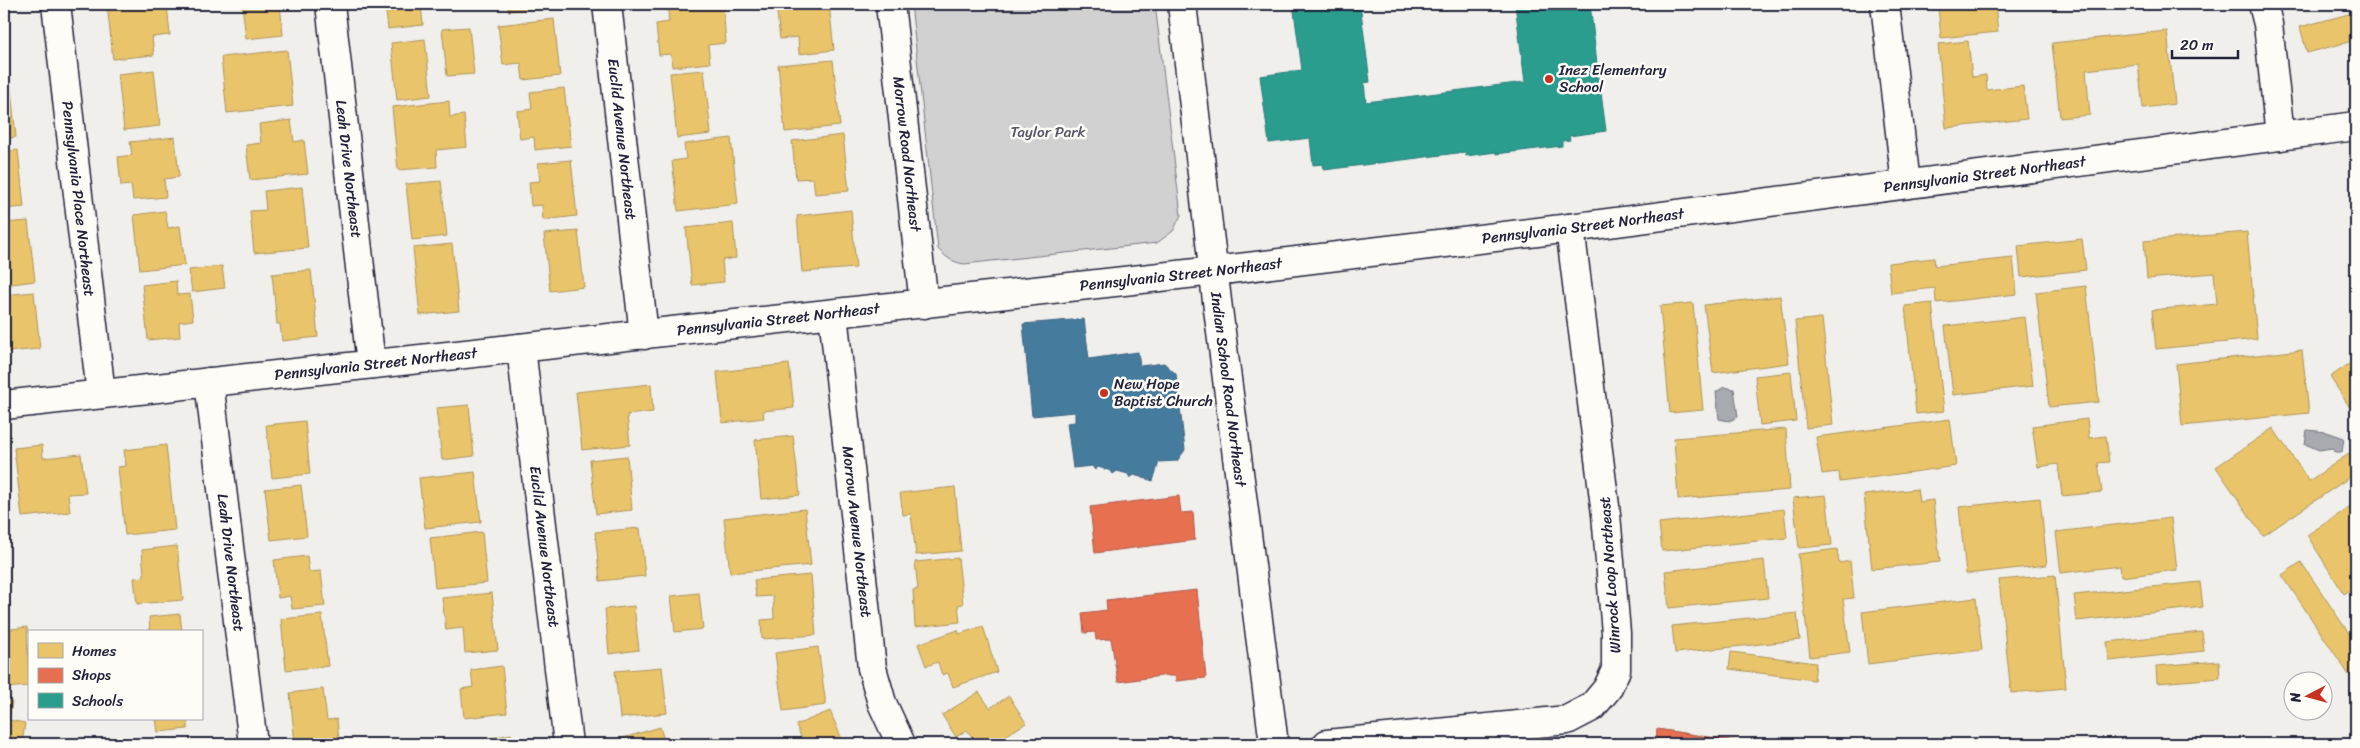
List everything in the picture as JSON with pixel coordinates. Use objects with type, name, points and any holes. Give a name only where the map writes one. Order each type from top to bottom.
[{"type":"street","name":"Pennsylvania Place Northeast","points":[[56,4],[101,394]]},
{"type":"street","name":"Leah Drive Northeast","points":[[330,4],[371,364]]},
{"type":"street","name":"Euclid Avenue Northeast","points":[[607,4],[644,335]]},
{"type":"street","name":"Morrow Road Northeast","points":[[890,4],[924,304]]},
{"type":"street","name":"Indian School Road Northeast","points":[[1182,4],[1274,744]]},
{"type":"street","points":[[1885,4],[1906,184]]},
{"type":"street","points":[[2263,4],[2268,24],[2280,136]]},
{"type":"street","name":"Pennsylvania Street Northeast","points":[[4,405],[1214,271],[1570,228],[2356,126]]},
{"type":"street","name":"Winrock Loop Northeast","points":[[1327,744],[1567,720],[1592,707],[1607,689],[1616,670],[1616,634],[1606,514],[1570,228]]},
{"type":"street","name":"Morrow Avenue Northeast","points":[[834,314],[872,668],[882,703],[902,744]]},
{"type":"street","name":"Euclid Avenue Northeast","points":[[520,348],[568,744]]},
{"type":"street","name":"Leah Drive Northeast","points":[[209,382],[253,744]]},
{"type":"green space","name":"Taylor Park","points":[[911,4],[1155,4],[1181,215],[1173,231],[1157,243],[964,264],[953,261],[944,255],[938,249]]},
{"type":"shaded area","points":[[1724,387],[1734,389],[1738,417],[1729,421],[1719,419],[1716,392]]},
{"type":"shaded area","points":[[2307,430],[2327,432],[2344,438],[2342,452],[2335,452],[2332,448],[2319,450],[2305,444]]},
{"type":"building: Homes","points":[[107,4],[167,4],[170,35],[152,37],[154,55],[113,59]]},
{"type":"building: Homes","points":[[242,4],[280,4],[283,35],[246,39]]},
{"type":"building: Homes","points":[[385,4],[421,4],[423,25],[388,29]]},
{"type":"building: Homes","points":[[508,4],[552,4],[552,7],[508,11]]},
{"type":"building: Homes","points":[[776,4],[829,4],[834,50],[799,54],[798,37],[780,39]]},
{"type":"building: Homes","points":[[1995,4],[1998,32],[1941,38],[1938,7]]},
{"type":"building: Homes","points":[[723,5],[726,43],[708,45],[710,63],[672,67],[671,54],[659,55],[656,24],[669,22],[668,10]]},
{"type":"building: Homes","points":[[2356,12],[2356,40],[2307,53],[2300,27]]},
{"type":"building: Homes","points":[[4,18],[9,67],[4,67]]},
{"type":"building: Homes","points":[[554,19],[560,76],[523,80],[521,63],[503,65],[498,25]]},
{"type":"building: Homes","points":[[469,27],[474,74],[447,76],[442,29]]},
{"type":"building: Homes","points":[[2167,31],[2175,104],[2143,108],[2138,64],[2086,70],[2090,115],[2060,118],[2052,43]]},
{"type":"building: Homes","points":[[425,39],[431,96],[397,100],[391,43]]},
{"type":"building: Homes","points":[[1968,41],[1972,77],[1986,75],[1987,90],[2023,86],[2027,119],[1946,128],[1938,44]]},
{"type":"building: Homes","points":[[287,50],[293,106],[227,113],[221,57]]},
{"type":"building: Homes","points":[[833,60],[840,126],[785,132],[778,65]]},
{"type":"building: Homes","points":[[154,70],[160,126],[124,130],[118,74]]},
{"type":"building: Homes","points":[[704,70],[711,134],[677,138],[670,73]]},
{"type":"building: Homes","points":[[4,81],[10,81],[16,137],[4,139]]},
{"type":"building: Homes","points":[[564,88],[571,146],[535,150],[534,137],[520,139],[517,111],[532,109],[530,92]]},
{"type":"building: Homes","points":[[449,101],[450,117],[464,115],[467,147],[436,150],[437,167],[398,170],[392,107]]},
{"type":"building: Homes","points":[[291,120],[294,142],[304,140],[308,174],[250,180],[246,145],[261,143],[259,124]]},
{"type":"building: Homes","points":[[843,135],[849,191],[815,194],[813,178],[796,179],[792,141]]},
{"type":"building: Homes","points":[[175,137],[179,177],[164,179],[166,197],[133,200],[131,185],[121,186],[118,157],[132,155],[130,142]]},
{"type":"building: Homes","points":[[731,138],[738,204],[678,211],[672,161],[686,159],[684,144]]},
{"type":"building: Homes","points":[[18,150],[24,207],[4,209],[4,152]]},
{"type":"building: Homes","points":[[571,160],[577,216],[543,220],[542,205],[531,206],[529,182],[540,181],[538,163]]},
{"type":"building: Homes","points":[[441,181],[447,236],[412,240],[406,184]]},
{"type":"building: Homes","points":[[302,187],[308,248],[254,253],[250,211],[266,210],[264,191]]},
{"type":"building: Homes","points":[[851,210],[856,268],[802,272],[797,216]]},
{"type":"building: Homes","points":[[165,211],[168,228],[180,226],[185,265],[140,270],[134,215]]},
{"type":"building: Homes","points":[[28,221],[35,281],[4,285],[4,223]]},
{"type":"building: Homes","points":[[733,223],[736,258],[722,260],[724,282],[692,285],[686,228]]},
{"type":"building: Homes","points":[[578,231],[584,287],[550,291],[544,234]]},
{"type":"building: Homes","points":[[2247,232],[2257,339],[2156,349],[2152,310],[2217,304],[2214,273],[2147,279],[2144,241]]},
{"type":"building: Homes","points":[[2082,239],[2086,270],[2021,277],[2018,246]]},
{"type":"building: Homes","points":[[452,244],[459,311],[420,315],[413,248]]},
{"type":"building: Homes","points":[[1934,258],[1935,266],[2013,258],[2017,294],[1936,303],[1935,288],[1891,293],[1888,263]]},
{"type":"building: Homes","points":[[222,266],[225,288],[192,292],[189,270]]},
{"type":"building: Homes","points":[[311,270],[318,337],[282,341],[280,324],[277,324],[272,274]]},
{"type":"building: Homes","points":[[176,281],[177,295],[190,294],[193,320],[179,322],[180,337],[148,340],[142,285]]},
{"type":"building: Homes","points":[[2086,286],[2099,402],[2049,407],[2036,292]]},
{"type":"building: Homes","points":[[34,292],[40,349],[6,352],[4,295]]},
{"type":"building: Homes","points":[[1780,296],[1789,363],[1713,373],[1704,305]]},
{"type":"building: Homes","points":[[1693,303],[1703,410],[1670,413],[1660,306]]},
{"type":"building: Homes","points":[[1932,303],[1944,411],[1916,414],[1905,306]]},
{"type":"building: Homes","points":[[2025,317],[2033,386],[1953,395],[1945,326]]},
{"type":"building: Homes","points":[[1822,318],[1833,425],[1806,428],[1795,321]]},
{"type":"building: Homes","points":[[2302,350],[2309,413],[2182,426],[2176,364]]},
{"type":"building: Homes","points":[[2356,359],[2356,417],[2330,377]]},
{"type":"building: Homes","points":[[789,364],[794,408],[763,411],[764,418],[722,423],[717,372]]},
{"type":"building: Homes","points":[[1791,372],[1796,421],[1760,425],[1755,376]]},
{"type":"building: Homes","points":[[651,384],[653,412],[627,415],[630,445],[582,450],[576,392]]},
{"type":"building: Homes","points":[[469,405],[474,456],[442,460],[436,408]]},
{"type":"building: Homes","points":[[1950,419],[1956,466],[1840,482],[1839,472],[1822,474],[1816,437]]},
{"type":"building: Homes","points":[[2087,419],[2089,438],[2106,436],[2109,462],[2098,463],[2102,492],[2062,496],[2058,464],[2038,467],[2032,426]]},
{"type":"building: Homes","points":[[305,421],[310,474],[272,478],[266,425]]},
{"type":"building: Homes","points":[[2273,428],[2309,481],[2356,449],[2356,473],[2263,536],[2216,467]]},
{"type":"building: Homes","points":[[1786,429],[1790,490],[1678,499],[1674,438]]},
{"type":"building: Homes","points":[[793,436],[800,495],[761,499],[755,440]]},
{"type":"building: Homes","points":[[42,445],[43,458],[81,454],[86,493],[68,494],[70,512],[22,517],[14,448]]},
{"type":"building: Homes","points":[[166,445],[175,530],[125,535],[118,467],[126,466],[124,450]]},
{"type":"building: Homes","points":[[627,456],[632,510],[596,514],[590,460]]},
{"type":"building: Homes","points":[[475,472],[481,522],[425,528],[419,478]]},
{"type":"building: Homes","points":[[301,485],[307,536],[271,540],[265,489]]},
{"type":"building: Homes","points":[[955,487],[961,551],[916,555],[911,514],[903,515],[900,493]]},
{"type":"building: Homes","points":[[1917,489],[1919,502],[1933,500],[1940,562],[1872,569],[1864,495]]},
{"type":"building: Homes","points":[[1826,495],[1832,545],[1799,548],[1793,498]]},
{"type":"building: Homes","points":[[2040,498],[2047,565],[1966,574],[1959,507]]},
{"type":"building: Homes","points":[[2356,503],[2356,587],[2344,594],[2307,535]]},
{"type":"building: Homes","points":[[805,509],[811,565],[730,573],[724,518]]},
{"type":"building: Homes","points":[[1784,509],[1787,538],[1662,551],[1659,523]]},
{"type":"building: Homes","points":[[2171,518],[2177,570],[2121,577],[2120,566],[2061,573],[2056,532]]},
{"type":"building: Homes","points":[[640,528],[645,576],[600,581],[595,532]]},
{"type":"building: Homes","points":[[482,532],[487,583],[435,588],[430,538]]},
{"type":"building: Homes","points":[[177,546],[183,600],[137,604],[134,578],[144,577],[142,550]]},
{"type":"building: Homes","points":[[1837,549],[1839,563],[1850,561],[1854,598],[1843,599],[1850,652],[1810,657],[1798,554]]},
{"type":"building: Homes","points":[[307,556],[309,572],[321,571],[325,606],[292,609],[290,596],[278,598],[274,560]]},
{"type":"building: Homes","points":[[958,558],[963,604],[958,605],[960,622],[915,627],[913,590],[918,589],[915,562]]},
{"type":"building: Homes","points":[[1764,560],[1768,598],[1669,608],[1665,571]]},
{"type":"building: Homes","points":[[2301,562],[2356,644],[2356,670],[2349,675],[2282,575]]},
{"type":"building: Homes","points":[[811,575],[816,635],[762,639],[761,620],[774,619],[773,596],[756,597],[754,580]]},
{"type":"building: Homes","points":[[2055,575],[2066,688],[2011,693],[1999,580]]},
{"type":"building: Homes","points":[[2200,582],[2203,607],[2077,621],[2074,595]]},
{"type":"building: Homes","points":[[492,593],[498,650],[465,653],[463,628],[446,630],[442,598]]},
{"type":"building: Homes","points":[[699,593],[703,629],[675,632],[671,596]]},
{"type":"building: Homes","points":[[1976,598],[1982,650],[1868,664],[1862,612]]},
{"type":"building: Homes","points":[[634,606],[639,650],[609,654],[605,609]]},
{"type":"building: Homes","points":[[1797,613],[1800,640],[1675,653],[1672,626]]},
{"type":"building: Homes","points":[[180,614],[182,630],[150,630],[149,617]]},
{"type":"building: Homes","points":[[322,615],[328,666],[286,670],[281,619]]},
{"type":"building: Homes","points":[[983,626],[997,672],[953,687],[948,673],[942,675],[938,662],[926,666],[918,644],[958,630],[959,634]]},
{"type":"building: Homes","points":[[27,627],[28,686],[4,688],[4,630]]},
{"type":"building: Homes","points":[[2202,632],[2204,651],[2109,661],[2107,642]]},
{"type":"building: Homes","points":[[818,647],[826,705],[783,711],[775,653]]},
{"type":"building: Homes","points":[[1731,652],[1816,663],[1814,680],[1729,669]]},
{"type":"building: Homes","points":[[2219,661],[2220,678],[2157,683],[2156,666]]},
{"type":"building: Homes","points":[[502,666],[507,713],[464,718],[461,689],[473,687],[471,670]]},
{"type":"building: Homes","points":[[662,667],[667,713],[620,718],[615,671]]},
{"type":"building: Homes","points":[[323,689],[327,720],[337,719],[339,740],[295,744],[290,693]]},
{"type":"building: Homes","points":[[979,692],[990,708],[1009,696],[1026,723],[993,744],[983,744],[979,737],[975,741],[967,730],[956,737],[942,715]]},
{"type":"building: Homes","points":[[4,700],[12,702],[9,720],[25,723],[22,744],[4,744]]},
{"type":"building: Homes","points":[[830,711],[844,744],[804,744],[796,725]]},
{"type":"building: Homes","points":[[156,720],[187,720],[188,729],[158,732]]},
{"type":"building: Homes","points":[[660,727],[665,744],[622,744],[620,739]]},
{"type":"building: Homes","points":[[1657,729],[1753,744],[1656,744]]},
{"type":"building: Homes","points":[[511,734],[513,744],[463,744]]},
{"type":"building: Homes","points":[[1018,737],[1023,744],[1007,744]]},
{"type":"building: Shops","points":[[1179,496],[1181,513],[1193,512],[1195,540],[1095,553],[1090,507]]},
{"type":"building: Shops","points":[[1197,590],[1206,678],[1176,681],[1175,676],[1168,675],[1118,682],[1111,639],[1096,640],[1095,632],[1084,633],[1082,613],[1107,610],[1106,600]]},
{"type":"building: Shops","points":[[1657,729],[1753,744],[1656,744]]},
{"type":"building: Schools","points":[[1293,4],[1360,4],[1370,82],[1364,83],[1366,102],[1525,82],[1515,4],[1590,4],[1597,64],[1594,65],[1596,78],[1599,77],[1606,131],[1569,136],[1570,140],[1562,141],[1562,146],[1466,156],[1465,152],[1324,170],[1323,164],[1313,165],[1310,138],[1269,143],[1260,76],[1302,70]]},
{"type":"building: Schools","points":[[1665,4],[1685,4],[1665,6]]},
{"type":"building: Public","name":"New Hope Baptist Church","points":[[1084,319],[1089,359],[1138,352],[1140,366],[1164,363],[1176,374],[1185,450],[1177,461],[1159,462],[1153,481],[1134,475],[1130,478],[1128,474],[1117,471],[1113,474],[1111,471],[1098,467],[1095,470],[1092,466],[1073,468],[1067,423],[1075,422],[1075,412],[1032,416],[1023,324]]},
{"type":"place","name":"Inez Elementary School","points":[[1549,79]]},
{"type":"place","name":"New Hope Baptist Church","points":[[1104,393]]}]
